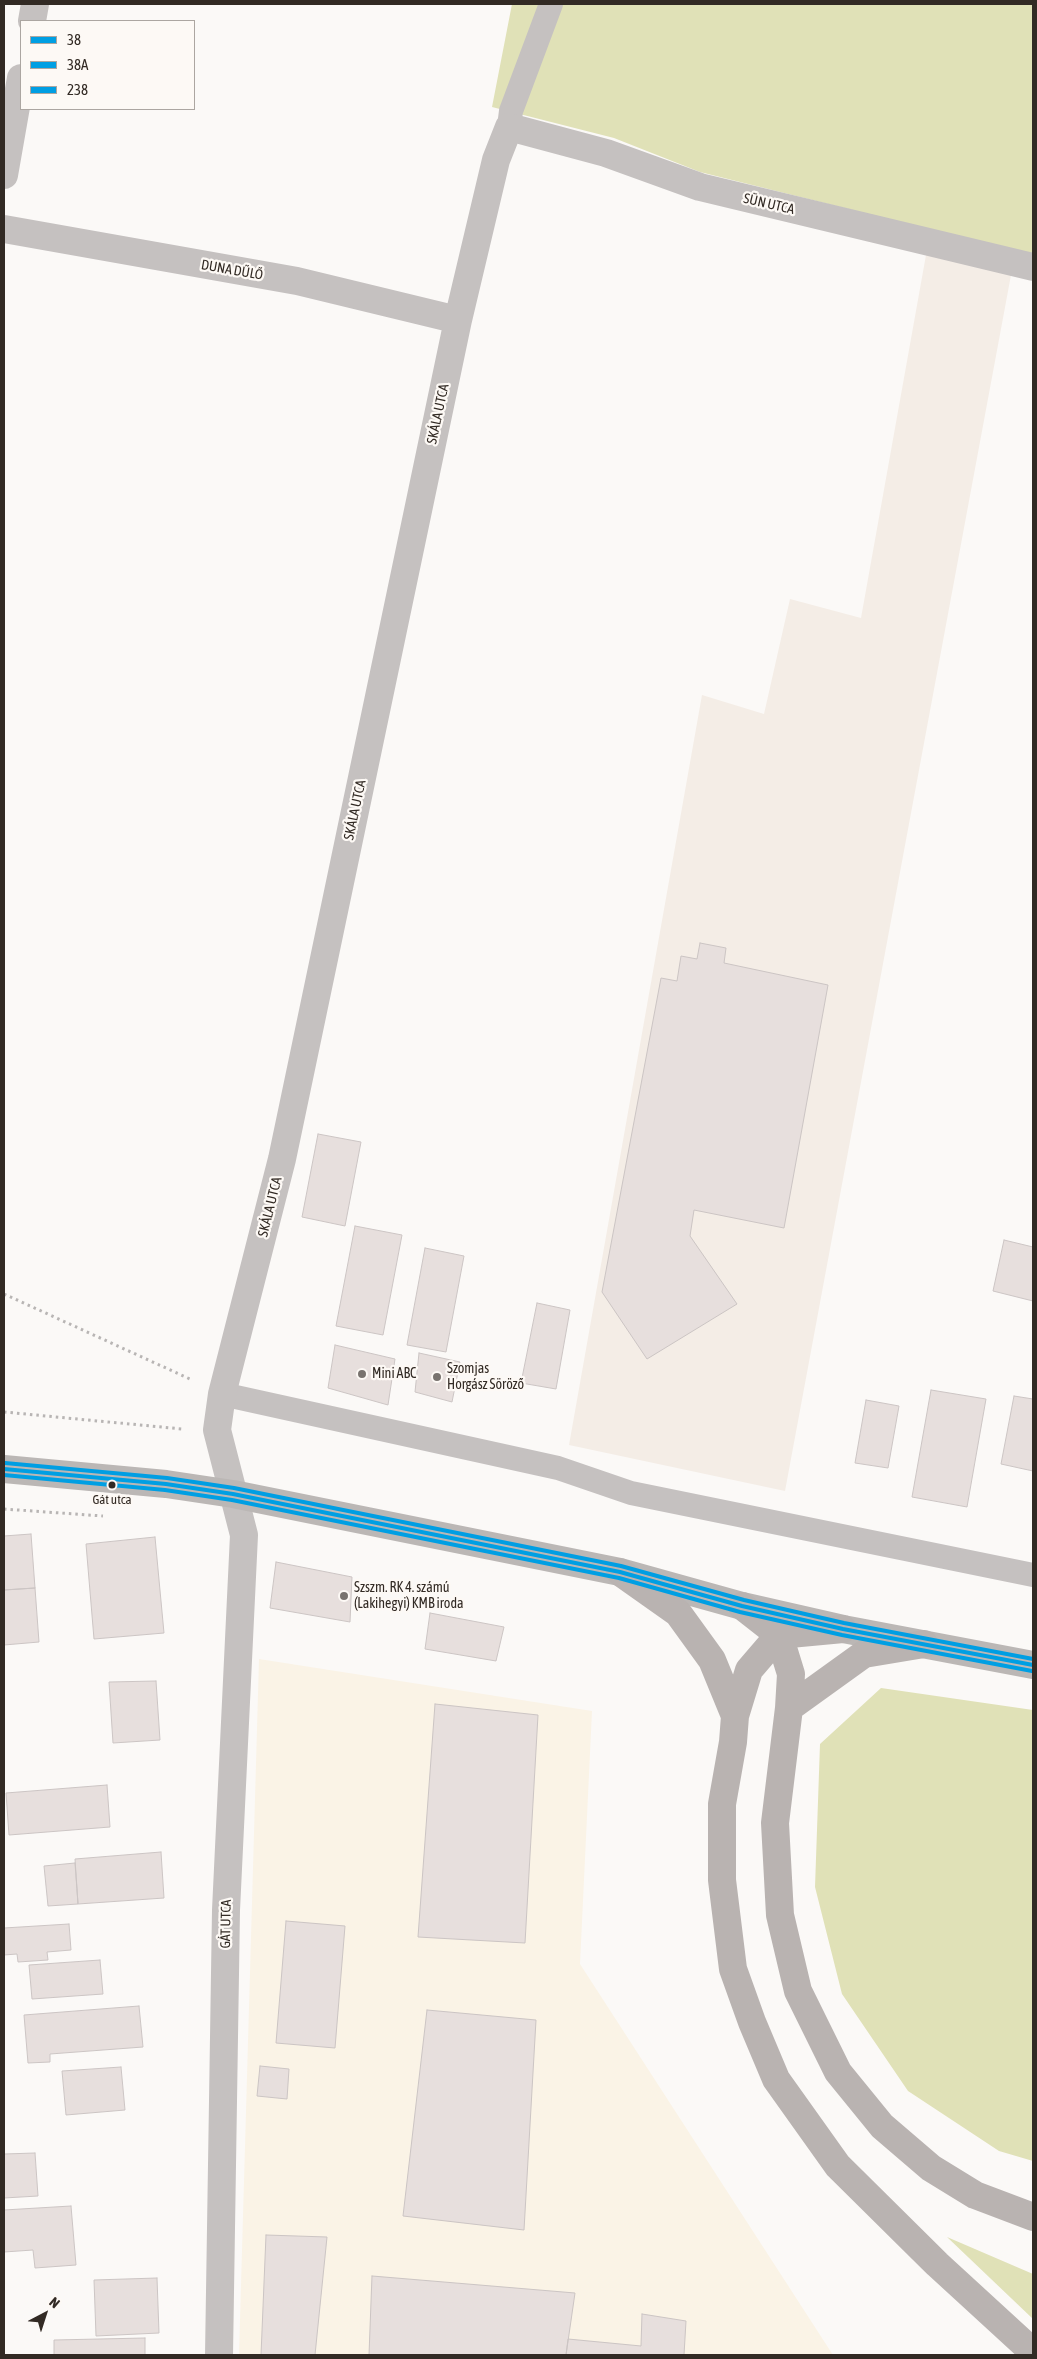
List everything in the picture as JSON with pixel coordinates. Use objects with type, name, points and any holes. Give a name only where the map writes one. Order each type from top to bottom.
[{"type":"highway","points":[[620,1572],[678,1613],[712,1660],[735,1716]]},
{"type":"highway","points":[[742,1606],[779,1635],[790,1674],[789,1708],[774,1824],[780,1915],[798,1991],[838,2072],[882,2126],[931,2168],[975,2195],[1033,2217]]},
{"type":"highway","points":[[843,1629],[779,1635],[749,1670],[735,1716],[722,1804],[722,1880],[733,1969],[776,2080],[838,2166],[937,2264],[1033,2352]]},
{"type":"highway","points":[[789,1708],[864,1654],[924,1644]]},
{"type":"main road","points":[[4,1469],[166,1484],[233,1494],[620,1572],[742,1606],[843,1629],[1033,1664]]},
{"type":"street","points":[[32,20],[35,4]]},
{"type":"street","points":[[4,175],[20,84]]},
{"type":"street","name":"SÜN UTCA","points":[[509,127],[606,153],[700,187],[1033,267]]},
{"type":"street","name":"SKÁLA UTCA","points":[[233,1494],[217,1430],[222,1394],[282,1158],[458,320],[496,160],[509,127]]},
{"type":"street","name":"DUNA DŰLŐ","points":[[4,229],[297,281],[458,320]]},
{"type":"street","name":"GÁT UTCA","points":[[219,2355],[226,1910],[244,1535],[233,1494]]},
{"type":"lane","points":[[509,127],[511,111],[551,4]]},
{"type":"lane","points":[[222,1394],[558,1468],[631,1493],[1033,1575]]},
{"type":"path","points":[[4,1294],[171,1371]]},
{"type":"path","points":[[4,1412],[168,1428],[217,1430]]},
{"type":"shaded area","points":[[926,255],[1011,275],[785,1491],[569,1445],[702,695],[764,714],[790,599],[861,618]]},
{"type":"shaded area","points":[[259,1659],[592,1711],[580,1964],[833,2355],[239,2355]]},
{"type":"green space","points":[[512,4],[1033,4],[1033,255],[700,172],[614,138],[492,107]]},
{"type":"green space","points":[[881,1688],[1033,1710],[1033,2161],[999,2151],[908,2091],[842,1994],[815,1887],[820,1744]]},
{"type":"green space","points":[[947,2237],[1033,2274],[1033,2319]]},
{"type":"building","points":[[700,943],[726,948],[724,963],[828,985],[784,1228],[694,1210],[690,1236],[737,1304],[647,1359],[602,1292],[661,978],[677,981],[681,956],[697,959]]},
{"type":"building","points":[[318,1134],[361,1142],[345,1226],[302,1217]]},
{"type":"building","points":[[355,1226],[402,1235],[383,1335],[336,1326]]},
{"type":"building","points":[[1004,1240],[1033,1247],[1033,1301],[993,1291]]},
{"type":"building","points":[[425,1248],[464,1256],[446,1352],[407,1345]]},
{"type":"building","points":[[537,1303],[570,1310],[556,1389],[521,1383]]},
{"type":"building","name":"Mini ABC","points":[[335,1345],[395,1359],[388,1405],[328,1388]]},
{"type":"building","name":"Szomjas Horgász Söröző","points":[[419,1353],[460,1362],[452,1402],[415,1392]]},
{"type":"building","points":[[931,1390],[986,1399],[967,1507],[912,1497]]},
{"type":"building","points":[[1014,1396],[1033,1399],[1033,1471],[1001,1464]]},
{"type":"building","points":[[866,1400],[899,1406],[888,1468],[855,1463]]},
{"type":"building","points":[[31,1534],[35,1588],[4,1590],[4,1536]]},
{"type":"building","points":[[155,1537],[164,1633],[94,1639],[86,1544]]},
{"type":"building","points":[[276,1562],[352,1577],[350,1622],[270,1608]]},
{"type":"building","points":[[35,1588],[39,1642],[4,1645],[4,1590]]},
{"type":"building","points":[[430,1613],[504,1627],[496,1661],[425,1649]]},
{"type":"building","points":[[156,1681],[160,1740],[113,1743],[109,1682]]},
{"type":"building","points":[[435,1704],[538,1715],[525,1943],[418,1937]]},
{"type":"building","points":[[107,1785],[110,1827],[9,1835],[6,1793]]},
{"type":"building","points":[[161,1852],[164,1898],[78,1904],[75,1859]]},
{"type":"building","points":[[75,1863],[78,1904],[48,1906],[44,1866]]},
{"type":"building","points":[[286,1921],[345,1926],[335,2048],[276,2043]]},
{"type":"building","points":[[69,1924],[71,1950],[47,1952],[48,1960],[18,1962],[17,1954],[4,1955],[4,1928]]},
{"type":"building","points":[[100,1960],[103,1994],[32,1999],[29,1965]]},
{"type":"building","points":[[139,2006],[143,2047],[50,2054],[50,2062],[28,2063],[24,2015]]},
{"type":"building","points":[[427,2010],[536,2020],[524,2230],[403,2216]]},
{"type":"building","points":[[260,2066],[289,2069],[287,2099],[257,2096]]},
{"type":"building","points":[[121,2067],[125,2110],[66,2115],[62,2071]]},
{"type":"building","points":[[35,2153],[38,2196],[4,2198],[4,2154]]},
{"type":"building","points":[[71,2206],[76,2265],[35,2268],[33,2250],[4,2252],[4,2210]]},
{"type":"building","points":[[266,2235],[327,2237],[315,2355],[261,2355]]},
{"type":"building","points":[[372,2276],[575,2293],[566,2355],[369,2355]]},
{"type":"building","points":[[157,2278],[159,2333],[96,2336],[94,2280]]},
{"type":"building","points":[[642,2314],[686,2321],[684,2355],[566,2355],[568,2339],[641,2346]]},
{"type":"building","points":[[145,2338],[145,2355],[54,2355],[54,2340]]},
{"type":"transit line","name":"238","points":[[5,1463],[167,1478],[234,1488],[621,1566],[744,1600],[844,1623],[1033,1659]]},
{"type":"transit line","name":"38","points":[[4,1469],[166,1484],[233,1494],[620,1572],[742,1606],[843,1629],[1033,1665]]},
{"type":"transit line","name":"38A","points":[[4,1475],[165,1490],[232,1500],[619,1578],[740,1612],[842,1635],[1032,1671]]},
{"type":"place","name":"Mini ABC","points":[[362,1374]]},
{"type":"place","name":"Szomjas Horgász Söröző","points":[[437,1377]]},
{"type":"place","name":"Gát utca","points":[[112,1485]]},
{"type":"place","name":"Szszm. RK 4. számú (Lakihegyi) KMB iroda","points":[[344,1596]]}]
